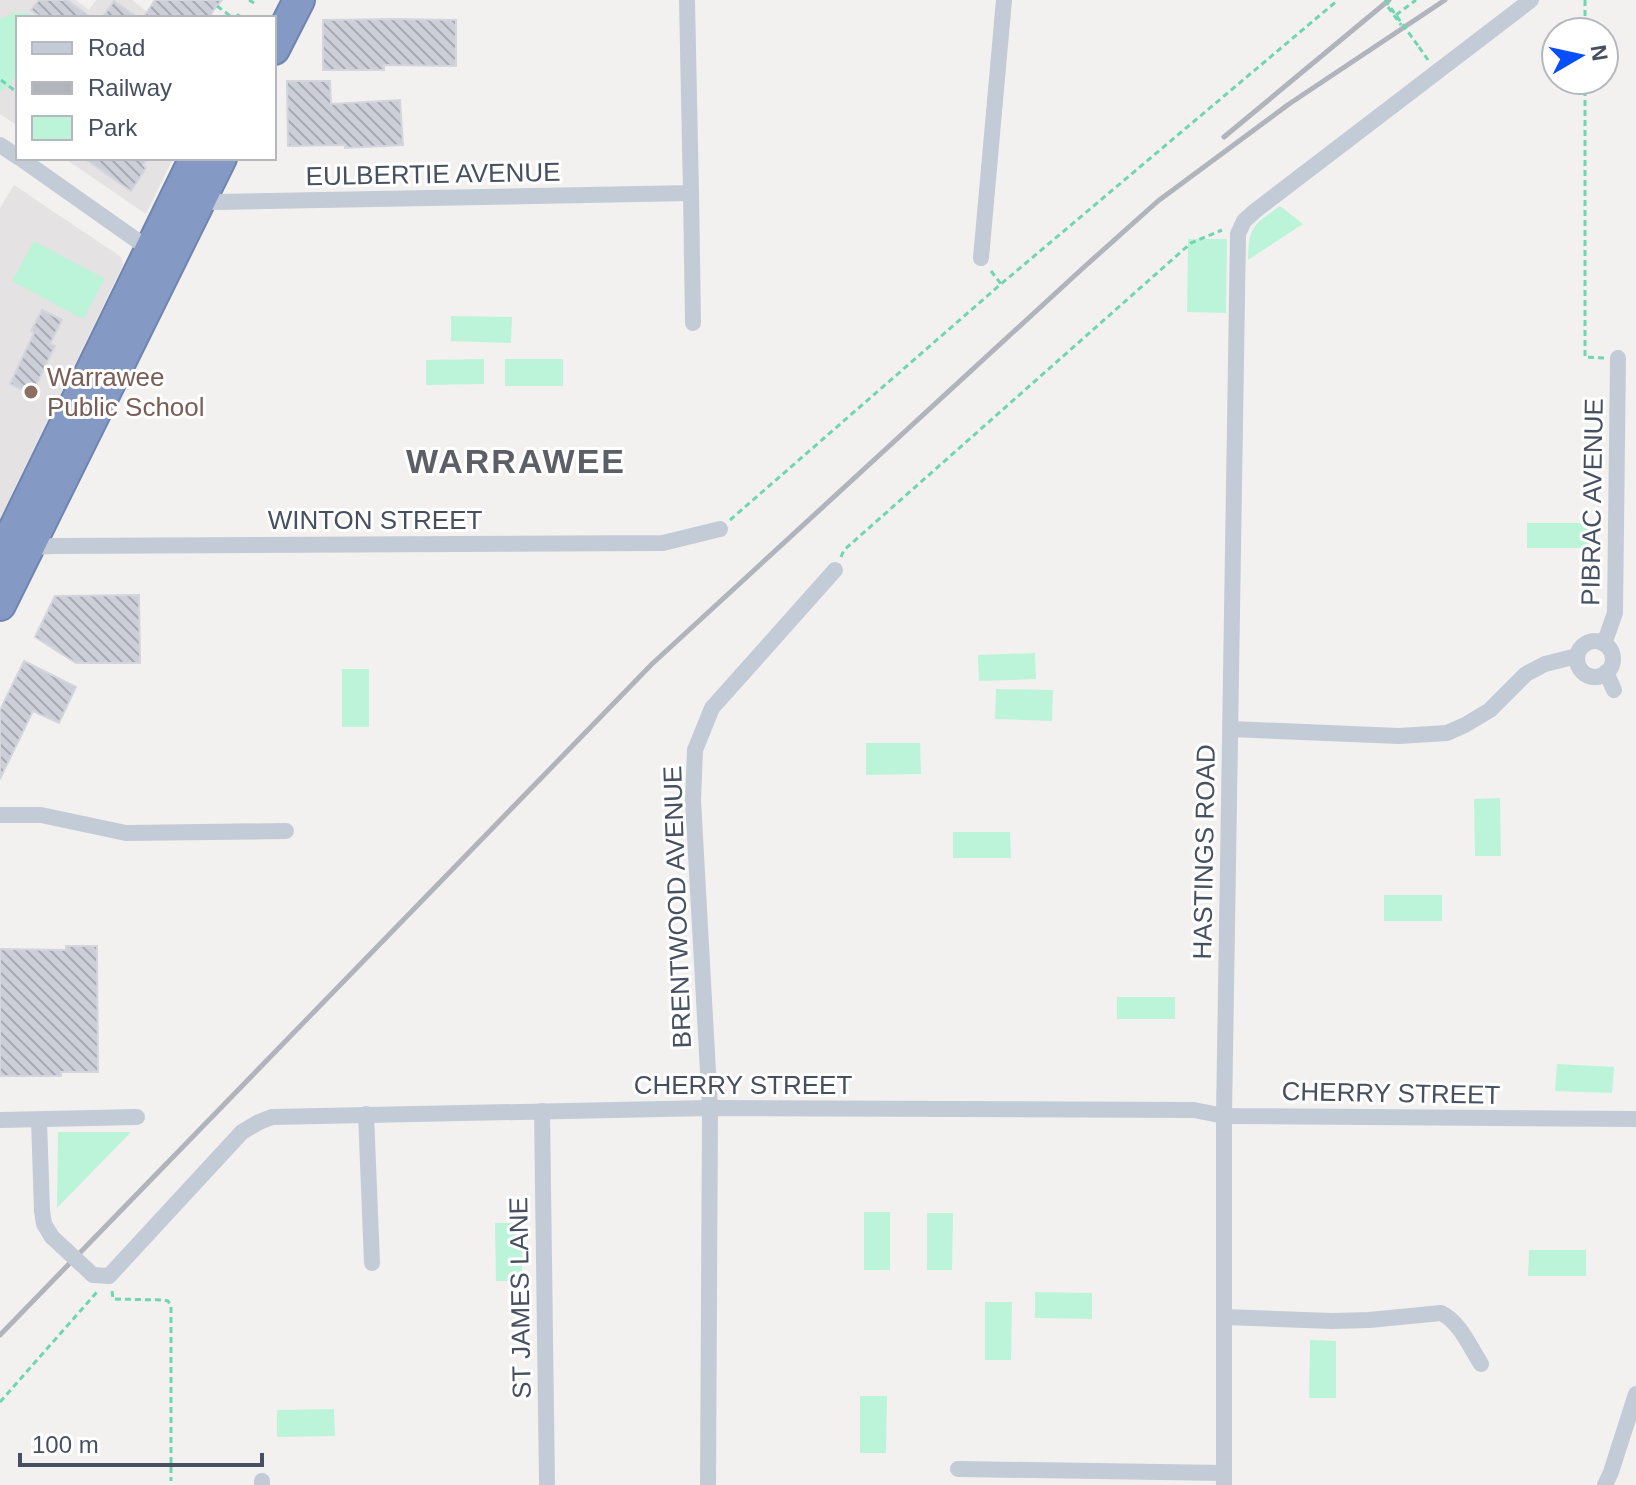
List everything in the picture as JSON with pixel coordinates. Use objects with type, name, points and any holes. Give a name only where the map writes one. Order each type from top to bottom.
[{"type":"highway","points":[[276,45],[299,0]]},
{"type":"highway","points":[[0,605],[189,197],[195,160]]},
{"type":"highway","points":[[0,558],[152,248],[219,160]]},
{"type":"street","points":[[687,0],[693,323]]},
{"type":"street","points":[[981,258],[1004,0]]},
{"type":"street","points":[[1244,221],[1531,0]]},
{"type":"street","points":[[22,160],[152,248]]},
{"type":"street","name":"EULBERTIE AVENUE","points":[[189,197],[691,193]]},
{"type":"street","name":"HASTINGS ROAD","points":[[1224,1479],[1224,1116],[1237,250],[1238,234],[1244,221]]},
{"type":"street","name":"PIBRAC AVENUE","points":[[1604,644],[1615,613],[1618,358]]},
{"type":"street","name":"WINTON STREET","points":[[29,547],[663,543],[720,529]]},
{"type":"street","name":"BRENTWOOD AVENUE","points":[[708,1485],[710,1108],[693,800],[695,750],[712,708],[835,570]]},
{"type":"street","points":[[1593,641],[1604,644],[1612,655],[1606,672],[1598,676],[1581,670],[1577,656],[1582,646],[1593,641]]},
{"type":"street","points":[[1231,729],[1399,736],[1447,733],[1490,710],[1526,674],[1545,664],[1577,656]]},
{"type":"street","points":[[1606,672],[1614,690]]},
{"type":"street","points":[[0,815],[41,815],[126,833],[286,831]]},
{"type":"street","name":"CHERRY STREET","points":[[101,1276],[242,1132],[272,1117],[710,1108],[1194,1110],[1224,1116],[1636,1119]]},
{"type":"street","name":"ST JAMES LANE","points":[[542,1111],[547,1485]]},
{"type":"street","points":[[366,1114],[372,1263]]},
{"type":"street","points":[[0,1120],[137,1117]]},
{"type":"street","points":[[39,1120],[44,1224],[52,1237],[101,1276]]},
{"type":"street","points":[[1224,1317],[1332,1321],[1441,1313],[1456,1324],[1481,1364]]},
{"type":"street","points":[[1605,1485],[1636,1394]]},
{"type":"street","points":[[958,1469],[1224,1479]]},
{"type":"path","points":[[249,0],[265,7]]},
{"type":"path","points":[[720,529],[1001,284],[1338,0]]},
{"type":"path","points":[[1385,0],[1401,25]]},
{"type":"path","points":[[1394,17],[1416,0]]},
{"type":"path","points":[[217,6],[231,16]]},
{"type":"path","points":[[1388,7],[1419,47]]},
{"type":"path","points":[[1585,96],[1585,357],[1618,358]]},
{"type":"path","points":[[835,570],[844,550],[1191,243],[1244,221]]},
{"type":"path","points":[[0,1402],[91,1300],[101,1276]]},
{"type":"path","points":[[101,1276],[113,1299],[164,1300],[171,1306],[171,1481]]},
{"type":"shaded area","points":[[0,0],[76,0],[89,10],[96,0],[132,0],[153,16],[16,16],[16,125],[0,114]]},
{"type":"shaded area","points":[[67,160],[172,160],[146,214]]},
{"type":"shaded area","name":"Warrawee Public School","points":[[14,185],[121,257],[123,265],[0,518],[0,208]]},
{"type":"green space","points":[[14,13],[29,13],[32,16],[16,16],[16,77],[0,92],[0,19]]},
{"type":"green space","points":[[1280,206],[1303,224],[1248,260],[1254,227]]},
{"type":"green space","points":[[1188,239],[1227,239],[1226,313],[1187,312]]},
{"type":"green space","points":[[34,241],[105,279],[83,319],[12,281]]},
{"type":"green space","points":[[451,316],[512,317],[511,343],[451,341]]},
{"type":"green space","points":[[484,359],[484,384],[426,385],[426,360]]},
{"type":"green space","points":[[505,359],[563,359],[563,386],[505,386]]},
{"type":"green space","points":[[1527,523],[1591,523],[1591,548],[1527,548]]},
{"type":"green space","points":[[1035,653],[1036,679],[979,681],[978,655]]},
{"type":"green space","points":[[342,669],[369,669],[369,727],[342,727]]},
{"type":"green space","points":[[996,689],[1053,690],[1052,721],[995,719]]},
{"type":"green space","points":[[866,743],[920,743],[921,774],[866,775]]},
{"type":"green space","points":[[1500,798],[1501,856],[1475,856],[1474,799]]},
{"type":"green space","points":[[953,832],[1010,832],[1011,858],[953,858]]},
{"type":"green space","points":[[1384,895],[1442,895],[1442,921],[1384,921]]},
{"type":"green space","points":[[1117,997],[1175,997],[1175,1019],[1117,1019]]},
{"type":"green space","points":[[1557,1064],[1614,1067],[1612,1093],[1555,1091]]},
{"type":"green space","points":[[58,1132],[131,1132],[57,1208]]},
{"type":"green space","points":[[864,1212],[890,1212],[890,1270],[864,1270]]},
{"type":"green space","points":[[927,1213],[953,1213],[952,1270],[927,1270]]},
{"type":"green space","points":[[495,1223],[522,1223],[522,1281],[496,1281]]},
{"type":"green space","points":[[1529,1250],[1586,1250],[1586,1276],[1528,1276]]},
{"type":"green space","points":[[1035,1292],[1092,1293],[1092,1319],[1035,1318]]},
{"type":"green space","points":[[985,1302],[1012,1302],[1011,1360],[985,1360]]},
{"type":"green space","points":[[1310,1340],[1336,1341],[1336,1398],[1309,1398]]},
{"type":"green space","points":[[860,1396],[887,1396],[886,1453],[860,1453]]},
{"type":"green space","points":[[334,1409],[335,1436],[277,1437],[277,1410]]},
{"type":"building","points":[[39,0],[67,0],[89,16],[39,16],[31,10]]},
{"type":"building","points":[[155,0],[222,0],[211,16],[144,16]]},
{"type":"building","points":[[114,1],[135,16],[103,16]]},
{"type":"building","points":[[323,20],[456,20],[456,66],[384,65],[384,70],[323,70]]},
{"type":"building","points":[[287,81],[330,81],[331,104],[400,100],[403,145],[345,148],[345,145],[288,146]]},
{"type":"building","points":[[87,160],[147,160],[143,165],[146,168],[131,191]]},
{"type":"building","points":[[42,310],[62,320],[50,344],[55,346],[32,394],[10,384]]},
{"type":"building","points":[[139,595],[140,663],[76,663],[35,637],[55,596]]},
{"type":"building","points":[[24,661],[76,687],[59,723],[33,711],[0,779],[0,710]]},
{"type":"building","points":[[66,946],[97,946],[98,1072],[61,1072],[61,1076],[0,1076],[0,949],[66,950]]},
{"type":"railway","points":[[1224,137],[1389,0]]},
{"type":"railway","points":[[0,1335],[652,664],[1158,201],[1289,104],[1445,0]]},
{"type":"place","name":"Warrawee Public School","points":[[31,392]]},
{"type":"district","name":"WARRAWEE","points":[[516,461]]}]
